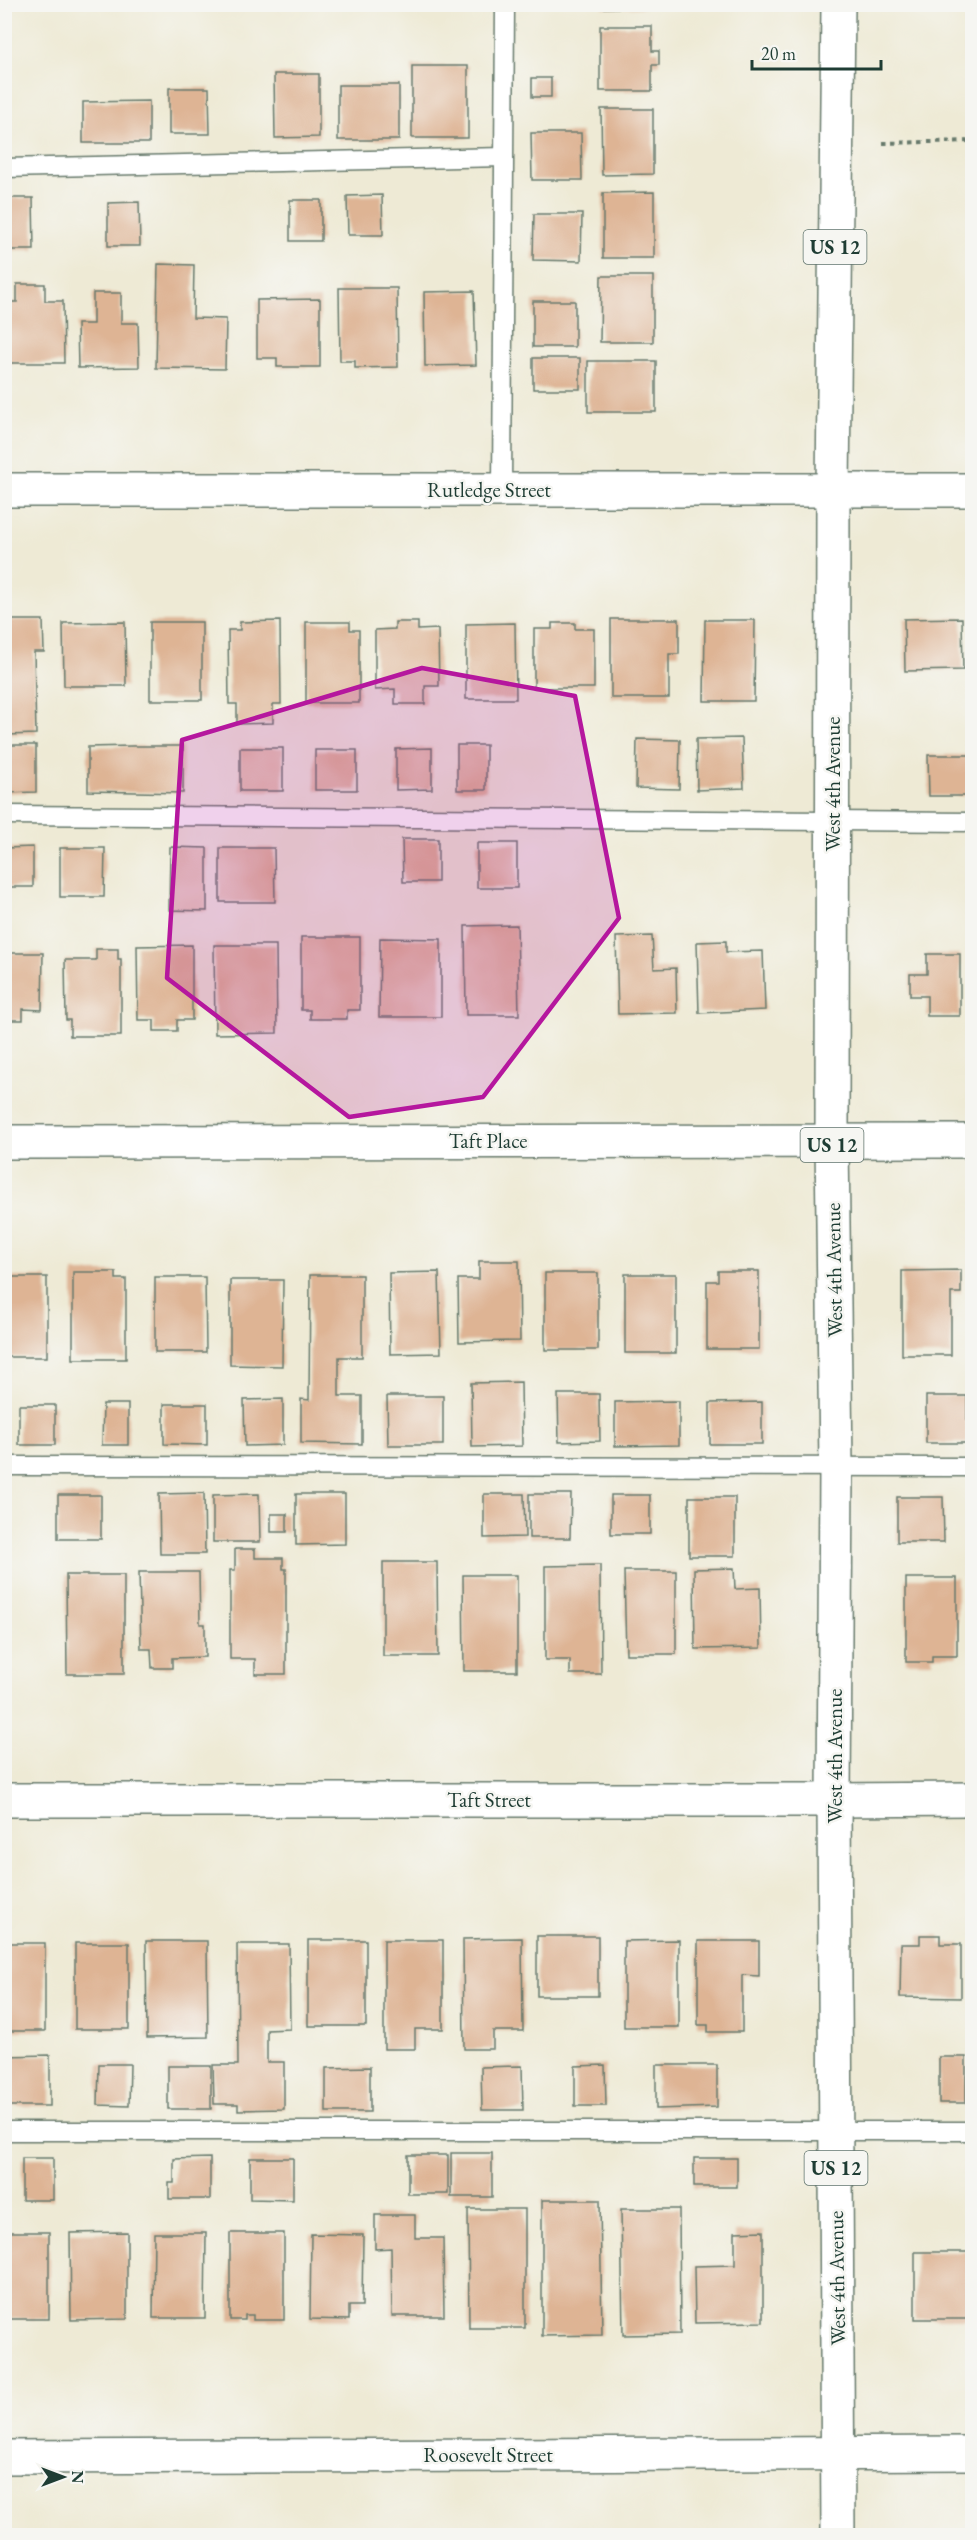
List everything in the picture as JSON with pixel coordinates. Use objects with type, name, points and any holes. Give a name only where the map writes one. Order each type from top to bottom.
[{"type":"street","name":"West 4th Avenue","points":[[838,4],[833,490],[832,1141],[836,1467],[834,1800],[838,2535]]},
{"type":"street","name":"Rutledge Street","points":[[4,490],[972,490]]},
{"type":"street","name":"Taft Place","points":[[4,1142],[972,1141]]},
{"type":"street","name":"Taft Street","points":[[4,1800],[972,1799]]},
{"type":"street","name":"Roosevelt Street","points":[[4,2457],[972,2454]]},
{"type":"lane","points":[[502,489],[505,4]]},
{"type":"lane","points":[[4,168],[504,157]]},
{"type":"lane","points":[[4,815],[834,823],[972,822]]},
{"type":"lane","points":[[4,1467],[972,1467]]},
{"type":"lane","points":[[4,2131],[972,2131]]},
{"type":"path","points":[[883,143],[972,141]]},
{"type":"highlighted area","points":[[422,668],[575,696],[619,918],[483,1097],[349,1117],[167,978],[182,740]]},
{"type":"building","points":[[603,4],[654,4],[654,7],[603,8]]},
{"type":"building","points":[[600,26],[652,26],[652,51],[659,51],[659,65],[652,65],[652,91],[600,91]]},
{"type":"building","points":[[412,66],[468,66],[468,138],[412,138]]},
{"type":"building","points":[[274,74],[319,74],[319,137],[275,138]]},
{"type":"building","points":[[532,78],[551,78],[551,97],[532,97]]},
{"type":"building","points":[[338,85],[399,85],[399,140],[338,140]]},
{"type":"building","points":[[169,88],[209,88],[210,134],[169,134]]},
{"type":"building","points":[[149,101],[149,143],[83,143],[83,102]]},
{"type":"building","points":[[601,109],[653,109],[653,174],[602,175]]},
{"type":"building","points":[[531,133],[581,133],[582,180],[532,180]]},
{"type":"building","points":[[654,192],[654,258],[603,258],[603,193]]},
{"type":"building","points":[[382,195],[383,235],[348,235],[347,196]]},
{"type":"building","points":[[4,198],[33,198],[34,250],[4,250]]},
{"type":"building","points":[[290,200],[321,200],[321,241],[290,241]]},
{"type":"building","points":[[139,202],[140,246],[108,246],[108,203]]},
{"type":"building","points":[[534,214],[582,214],[581,261],[533,260]]},
{"type":"building","points":[[158,264],[194,265],[193,318],[226,319],[225,369],[156,368]]},
{"type":"building","points":[[601,276],[653,276],[653,342],[600,342]]},
{"type":"building","points":[[17,284],[45,284],[45,301],[63,301],[64,363],[4,363],[4,302],[17,302]]},
{"type":"building","points":[[339,288],[397,288],[398,367],[355,368],[355,361],[340,361]]},
{"type":"building","points":[[474,291],[476,365],[425,366],[424,292]]},
{"type":"building","points":[[93,293],[121,293],[121,323],[138,323],[139,367],[78,368],[77,324],[93,324]]},
{"type":"building","points":[[320,299],[320,367],[277,367],[277,358],[257,358],[257,300]]},
{"type":"building","points":[[533,301],[575,301],[575,347],[533,347]]},
{"type":"building","points":[[533,358],[580,358],[580,389],[533,389]]},
{"type":"building","points":[[588,361],[656,361],[656,412],[588,412]]},
{"type":"building","points":[[962,618],[963,670],[905,671],[904,619]]},
{"type":"building","points":[[611,619],[679,619],[679,654],[669,654],[669,698],[611,698]]},
{"type":"building","points":[[4,620],[43,620],[44,652],[34,652],[36,734],[7,735]]},
{"type":"building","points":[[705,620],[755,620],[754,701],[704,701]]},
{"type":"building","points":[[280,621],[281,704],[273,704],[273,723],[237,724],[237,704],[229,704],[228,630],[240,630],[240,622]]},
{"type":"building","points":[[125,622],[126,686],[64,686],[63,623]]},
{"type":"building","points":[[150,622],[202,622],[202,700],[150,700]]},
{"type":"building","points":[[306,622],[350,622],[350,630],[359,630],[359,703],[306,703]]},
{"type":"building","points":[[395,622],[418,622],[418,630],[438,629],[439,686],[425,686],[425,704],[395,704],[395,689],[375,690],[375,630],[395,629]]},
{"type":"building","points":[[515,623],[516,699],[466,699],[466,624]]},
{"type":"building","points":[[552,623],[575,623],[575,629],[594,629],[594,688],[534,688],[534,629],[552,629]]},
{"type":"building","points":[[742,738],[744,788],[697,790],[696,739]]},
{"type":"building","points":[[637,739],[680,740],[679,789],[636,788]]},
{"type":"building","points":[[4,745],[36,745],[36,792],[4,793]]},
{"type":"building","points":[[457,745],[486,745],[486,790],[457,790]]},
{"type":"building","points":[[183,746],[183,793],[88,791],[88,747]]},
{"type":"building","points":[[240,748],[283,748],[283,791],[240,791]]},
{"type":"building","points":[[432,748],[432,789],[396,790],[396,749]]},
{"type":"building","points":[[315,750],[357,750],[357,790],[315,790]]},
{"type":"building","points":[[928,755],[972,755],[972,796],[929,796]]},
{"type":"building","points":[[402,839],[438,839],[438,882],[403,882]]},
{"type":"building","points":[[477,843],[517,843],[517,888],[477,888]]},
{"type":"building","points":[[33,847],[33,887],[5,887],[5,848]]},
{"type":"building","points":[[170,847],[207,848],[207,911],[169,910]]},
{"type":"building","points":[[60,848],[105,848],[104,897],[60,897]]},
{"type":"building","points":[[220,848],[274,848],[275,902],[220,902]]},
{"type":"building","points":[[517,925],[519,1015],[466,1015],[465,926]]},
{"type":"building","points":[[652,936],[654,969],[676,968],[677,1013],[618,1014],[616,937]]},
{"type":"building","points":[[301,937],[360,937],[360,1010],[347,1010],[347,1019],[310,1019],[310,1010],[301,1010]]},
{"type":"building","points":[[380,938],[441,939],[441,1017],[379,1017]]},
{"type":"building","points":[[726,941],[726,952],[763,951],[765,1010],[699,1013],[697,942]]},
{"type":"building","points":[[192,945],[192,1020],[177,1020],[177,1031],[154,1031],[154,1020],[138,1020],[137,946]]},
{"type":"building","points":[[214,945],[276,945],[277,1033],[215,1034]]},
{"type":"building","points":[[96,949],[118,949],[118,959],[121,959],[121,1036],[70,1036],[70,1020],[66,1020],[65,960],[96,960]]},
{"type":"building","points":[[4,953],[43,953],[42,1010],[23,1009],[23,1020],[4,1020]]},
{"type":"building","points":[[927,954],[960,954],[960,1016],[927,1016],[927,996],[910,996],[910,974],[927,974]]},
{"type":"building","points":[[479,1261],[519,1261],[520,1341],[459,1342],[458,1279],[479,1279]]},
{"type":"building","points":[[961,1270],[961,1293],[951,1293],[951,1355],[902,1355],[902,1271]]},
{"type":"building","points":[[718,1271],[759,1271],[759,1349],[707,1349],[707,1281],[718,1281]]},
{"type":"building","points":[[73,1272],[116,1272],[116,1279],[126,1279],[126,1359],[73,1359]]},
{"type":"building","points":[[439,1272],[441,1353],[390,1354],[389,1273]]},
{"type":"building","points":[[545,1273],[598,1273],[598,1350],[545,1350]]},
{"type":"building","points":[[625,1274],[676,1274],[676,1353],[625,1353]]},
{"type":"building","points":[[310,1275],[362,1275],[362,1357],[339,1357],[339,1396],[362,1396],[362,1444],[301,1443],[301,1399],[309,1400]]},
{"type":"building","points":[[4,1277],[47,1277],[47,1357],[4,1357]]},
{"type":"building","points":[[155,1277],[205,1277],[206,1352],[155,1352]]},
{"type":"building","points":[[230,1280],[283,1280],[282,1366],[230,1365]]},
{"type":"building","points":[[521,1382],[522,1446],[472,1447],[471,1383]]},
{"type":"building","points":[[558,1394],[599,1394],[600,1441],[559,1442]]},
{"type":"building","points":[[387,1396],[443,1396],[443,1445],[388,1445]]},
{"type":"building","points":[[926,1396],[967,1396],[967,1443],[926,1443]]},
{"type":"building","points":[[283,1399],[283,1445],[245,1446],[244,1400]]},
{"type":"building","points":[[679,1401],[679,1445],[615,1446],[615,1402]]},
{"type":"building","points":[[762,1402],[762,1444],[710,1444],[710,1403]]},
{"type":"building","points":[[103,1404],[128,1404],[128,1445],[102,1445]]},
{"type":"building","points":[[164,1404],[207,1404],[207,1445],[164,1444]]},
{"type":"building","points":[[19,1405],[55,1405],[55,1445],[19,1445]]},
{"type":"building","points":[[204,1493],[205,1554],[160,1554],[159,1494]]},
{"type":"building","points":[[259,1494],[260,1542],[213,1542],[213,1495]]},
{"type":"building","points":[[296,1494],[345,1494],[345,1544],[296,1545]]},
{"type":"building","points":[[484,1494],[524,1494],[525,1537],[484,1538]]},
{"type":"building","points":[[529,1494],[571,1494],[570,1538],[529,1538]]},
{"type":"building","points":[[58,1495],[101,1495],[101,1539],[58,1539]]},
{"type":"building","points":[[611,1495],[650,1495],[650,1534],[611,1534]]},
{"type":"building","points":[[689,1497],[735,1497],[735,1556],[689,1556]]},
{"type":"building","points":[[897,1497],[943,1497],[944,1542],[897,1542]]},
{"type":"building","points":[[271,1514],[287,1514],[287,1532],[271,1532]]},
{"type":"building","points":[[235,1549],[255,1549],[255,1558],[283,1558],[283,1569],[286,1569],[286,1674],[255,1674],[255,1659],[230,1659],[230,1570],[235,1570]]},
{"type":"building","points":[[383,1562],[437,1562],[438,1656],[383,1656]]},
{"type":"building","points":[[600,1565],[601,1674],[570,1674],[570,1660],[545,1660],[545,1566]]},
{"type":"building","points":[[734,1568],[735,1589],[760,1588],[761,1648],[695,1649],[694,1569]]},
{"type":"building","points":[[624,1571],[676,1571],[676,1654],[626,1654]]},
{"type":"building","points":[[139,1572],[199,1572],[200,1624],[205,1624],[205,1657],[172,1658],[172,1668],[152,1668],[151,1649],[141,1649]]},
{"type":"building","points":[[66,1575],[124,1575],[124,1674],[67,1674]]},
{"type":"building","points":[[463,1575],[517,1575],[517,1671],[464,1671]]},
{"type":"building","points":[[906,1578],[957,1578],[957,1656],[932,1656],[932,1662],[906,1662]]},
{"type":"building","points":[[920,1935],[940,1935],[940,1944],[961,1944],[961,1998],[900,1997],[901,1944],[920,1944]]},
{"type":"building","points":[[537,1936],[598,1936],[598,1996],[537,1996]]},
{"type":"building","points":[[522,1938],[523,2031],[493,2031],[493,2049],[464,2049],[463,1939]]},
{"type":"building","points":[[308,1940],[366,1940],[366,2026],[308,2026]]},
{"type":"building","points":[[384,1940],[443,1940],[443,2029],[415,2029],[415,2049],[384,2049]]},
{"type":"building","points":[[679,1940],[679,2027],[624,2027],[624,1941]]},
{"type":"building","points":[[146,1941],[207,1941],[208,2037],[147,2038]]},
{"type":"building","points":[[698,1941],[759,1941],[759,1976],[742,1975],[742,2032],[708,2032],[708,2025],[698,2025]]},
{"type":"building","points":[[4,1943],[45,1943],[45,2031],[4,2031]]},
{"type":"building","points":[[75,1943],[129,1943],[129,2029],[75,2029]]},
{"type":"building","points":[[237,1944],[289,1944],[290,2029],[267,2030],[267,2062],[284,2062],[284,2109],[238,2110],[238,2104],[214,2104],[213,2065],[238,2065]]},
{"type":"building","points":[[50,2055],[50,2106],[4,2106],[4,2056]]},
{"type":"building","points":[[939,2057],[966,2057],[966,2103],[939,2103]]},
{"type":"building","points":[[99,2064],[130,2064],[129,2106],[98,2105]]},
{"type":"building","points":[[605,2065],[606,2106],[575,2106],[575,2066]]},
{"type":"building","points":[[656,2065],[717,2065],[717,2107],[656,2109]]},
{"type":"building","points":[[168,2066],[211,2066],[211,2109],[168,2109]]},
{"type":"building","points":[[522,2066],[523,2110],[482,2110],[481,2067]]},
{"type":"building","points":[[370,2067],[370,2112],[326,2112],[326,2068]]},
{"type":"building","points":[[451,2153],[492,2153],[492,2197],[451,2197]]},
{"type":"building","points":[[408,2155],[448,2155],[448,2194],[408,2194]]},
{"type":"building","points":[[22,2158],[53,2158],[53,2200],[22,2200]]},
{"type":"building","points":[[210,2158],[210,2199],[169,2199],[169,2183],[174,2183],[174,2159]]},
{"type":"building","points":[[250,2158],[293,2158],[293,2200],[250,2199]]},
{"type":"building","points":[[694,2158],[737,2158],[737,2187],[694,2187]]},
{"type":"building","points":[[542,2200],[600,2200],[602,2335],[542,2336]]},
{"type":"building","points":[[468,2209],[525,2209],[525,2328],[469,2328]]},
{"type":"building","points":[[621,2209],[679,2209],[680,2334],[623,2335]]},
{"type":"building","points":[[375,2215],[415,2215],[415,2238],[443,2238],[444,2316],[392,2316],[391,2248],[375,2249]]},
{"type":"building","points":[[763,2231],[763,2322],[695,2323],[694,2266],[735,2265],[735,2232]]},
{"type":"building","points":[[4,2232],[49,2232],[49,2319],[4,2319]]},
{"type":"building","points":[[127,2232],[127,2319],[71,2320],[70,2233]]},
{"type":"building","points":[[154,2233],[206,2233],[205,2318],[153,2318]]},
{"type":"building","points":[[230,2233],[284,2233],[284,2320],[253,2320],[253,2315],[245,2315],[245,2320],[230,2320]]},
{"type":"building","points":[[311,2234],[363,2235],[362,2306],[349,2306],[349,2320],[310,2319]]},
{"type":"building","points":[[915,2252],[972,2252],[972,2319],[915,2319]]}]
